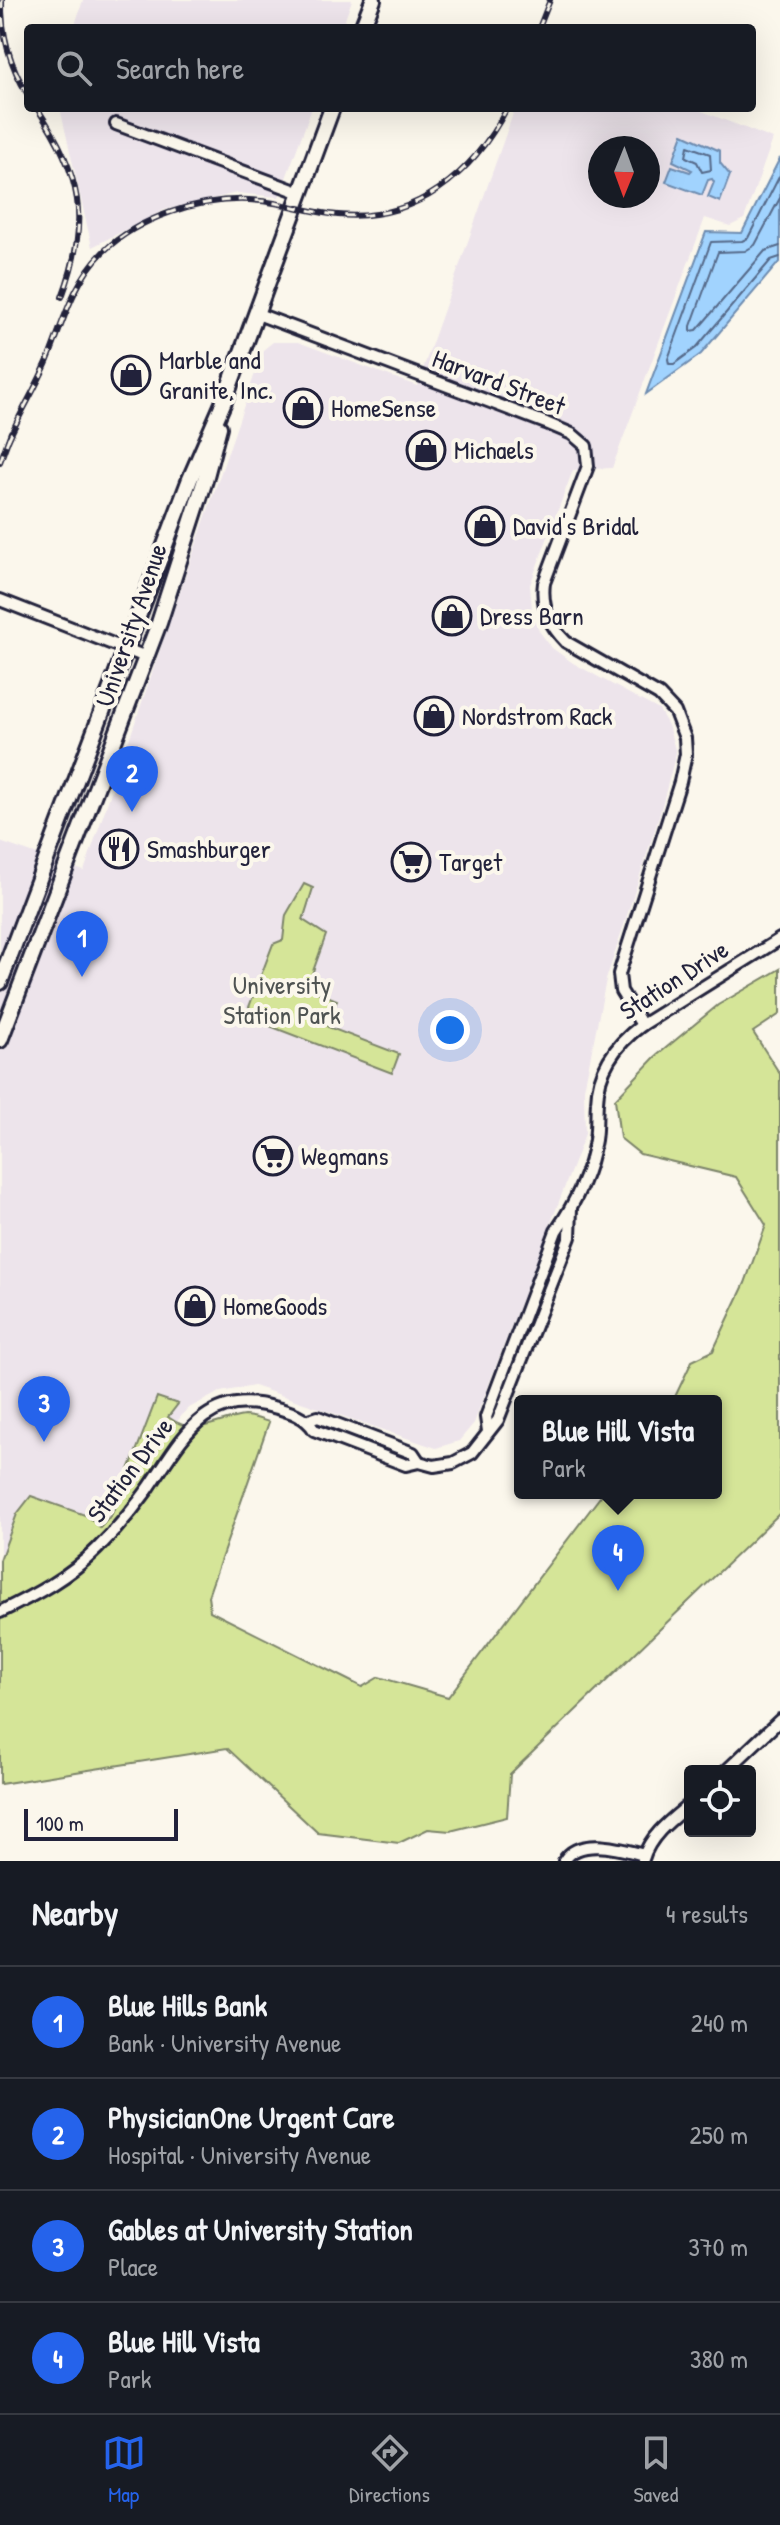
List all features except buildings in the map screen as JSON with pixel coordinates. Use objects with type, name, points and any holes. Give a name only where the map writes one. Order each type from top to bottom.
[{"type":"main road","points":[[364,24],[373,0]]},
{"type":"main road","name":"University Avenue","points":[[0,982],[190,479],[224,401],[331,112]]},
{"type":"main road","name":"University Avenue","points":[[0,1040],[146,657],[205,480],[224,401]]},
{"type":"street","points":[[116,124],[301,193]]},
{"type":"street","name":"Harvard Street","points":[[255,313],[546,423],[572,434],[588,449],[588,466],[544,583],[548,617],[566,642],[668,702],[680,722],[686,746],[680,782],[619,974],[621,991],[642,1025]]},
{"type":"street","points":[[0,600],[146,657]]},
{"type":"street","name":"Station Drive","points":[[0,1612],[66,1575],[95,1551],[143,1496],[192,1425],[225,1406],[248,1402],[277,1408],[309,1420],[314,1430],[406,1465],[419,1462],[434,1466],[453,1463],[472,1453],[488,1431],[486,1417],[556,1231],[571,1208],[592,1153],[602,1073],[617,1046],[642,1025],[780,939]]},
{"type":"street","points":[[732,1765],[780,1720]]},
{"type":"street","points":[[564,1861],[573,1851],[605,1845],[644,1858],[657,1834],[684,1809]]},
{"type":"shaded area","points":[[83,0],[352,0],[343,24],[75,24]]},
{"type":"shaded area","points":[[61,112],[311,112],[279,197],[237,193],[164,210],[92,247]]},
{"type":"shaded area","points":[[514,112],[704,112],[773,139],[744,219],[730,226],[705,218],[612,468],[573,470],[530,585],[532,609],[539,631],[552,648],[573,663],[659,710],[668,725],[676,753],[659,817],[606,980],[584,1089],[585,1134],[474,1423],[459,1441],[436,1448],[254,1386],[220,1392],[187,1409],[168,1433],[136,1488],[96,1534],[0,1592],[0,842],[84,871],[263,350],[273,342],[298,342],[417,386]]},
{"type":"green space","name":"University Station Park","points":[[304,884],[313,888],[303,920],[326,935],[307,988],[337,1000],[328,1027],[399,1054],[392,1073],[254,1020],[249,1007],[273,944],[283,940],[286,915]]},
{"type":"green space","points":[[780,969],[780,1014],[753,1032],[780,1074],[780,1513],[510,1774],[507,1817],[450,1831],[428,1829],[399,1843],[318,1833],[227,1748],[0,1784],[0,1560],[17,1514],[31,1496],[88,1516],[100,1528],[112,1514],[157,1397],[178,1404],[168,1417],[188,1426],[206,1426],[244,1416],[269,1422],[208,1596],[210,1611],[362,1687],[379,1677],[448,1697],[598,1499],[722,1499],[722,1395],[676,1395],[692,1361],[713,1351],[745,1283],[766,1225],[736,1177],[640,1154],[620,1138],[615,1099],[655,1057],[718,1005]]},
{"type":"water","points":[[683,134],[720,151],[720,163],[730,175],[720,202],[708,197],[714,182],[712,179],[708,180],[702,195],[666,182],[672,166],[692,170],[673,161]]},
{"type":"water","points":[[780,158],[780,261],[701,354],[646,394],[706,232],[742,233]]},
{"type":"railway","points":[[2,0],[8,49],[24,88]]},
{"type":"railway","points":[[541,24],[550,0]]},
{"type":"railway","points":[[40,112],[64,155],[77,199],[77,244],[62,297]]},
{"type":"railway","points":[[8,441],[43,370],[76,289],[103,252],[134,229],[190,206],[230,200],[260,201],[338,215],[393,211],[417,202],[459,173],[477,154],[505,112]]},
{"type":"railway","points":[[0,462],[11,432]]},
{"type":"place","name":"Marble and Granite, Inc.","points":[[131,375]]},
{"type":"place","name":"HomeSense","points":[[303,408]]},
{"type":"place","name":"Michaels","points":[[426,450]]},
{"type":"place","name":"David's Bridal","points":[[485,526]]},
{"type":"place","name":"Dress Barn","points":[[452,616]]},
{"type":"place","name":"Nordstrom Rack","points":[[434,716]]},
{"type":"place","name":"PhysicianOne Urgent Care","points":[[132,812]]},
{"type":"place","name":"Smashburger","points":[[119,849]]},
{"type":"place","name":"Target","points":[[411,862]]},
{"type":"place","name":"Blue Hills Bank","points":[[82,977]]},
{"type":"place","name":"Wegmans","points":[[273,1156]]},
{"type":"place","name":"HomeGoods","points":[[195,1306]]},
{"type":"place","name":"Gables at University Station","points":[[44,1442]]},
{"type":"place","name":"Blue Hill Vista","points":[[618,1591]]}]
